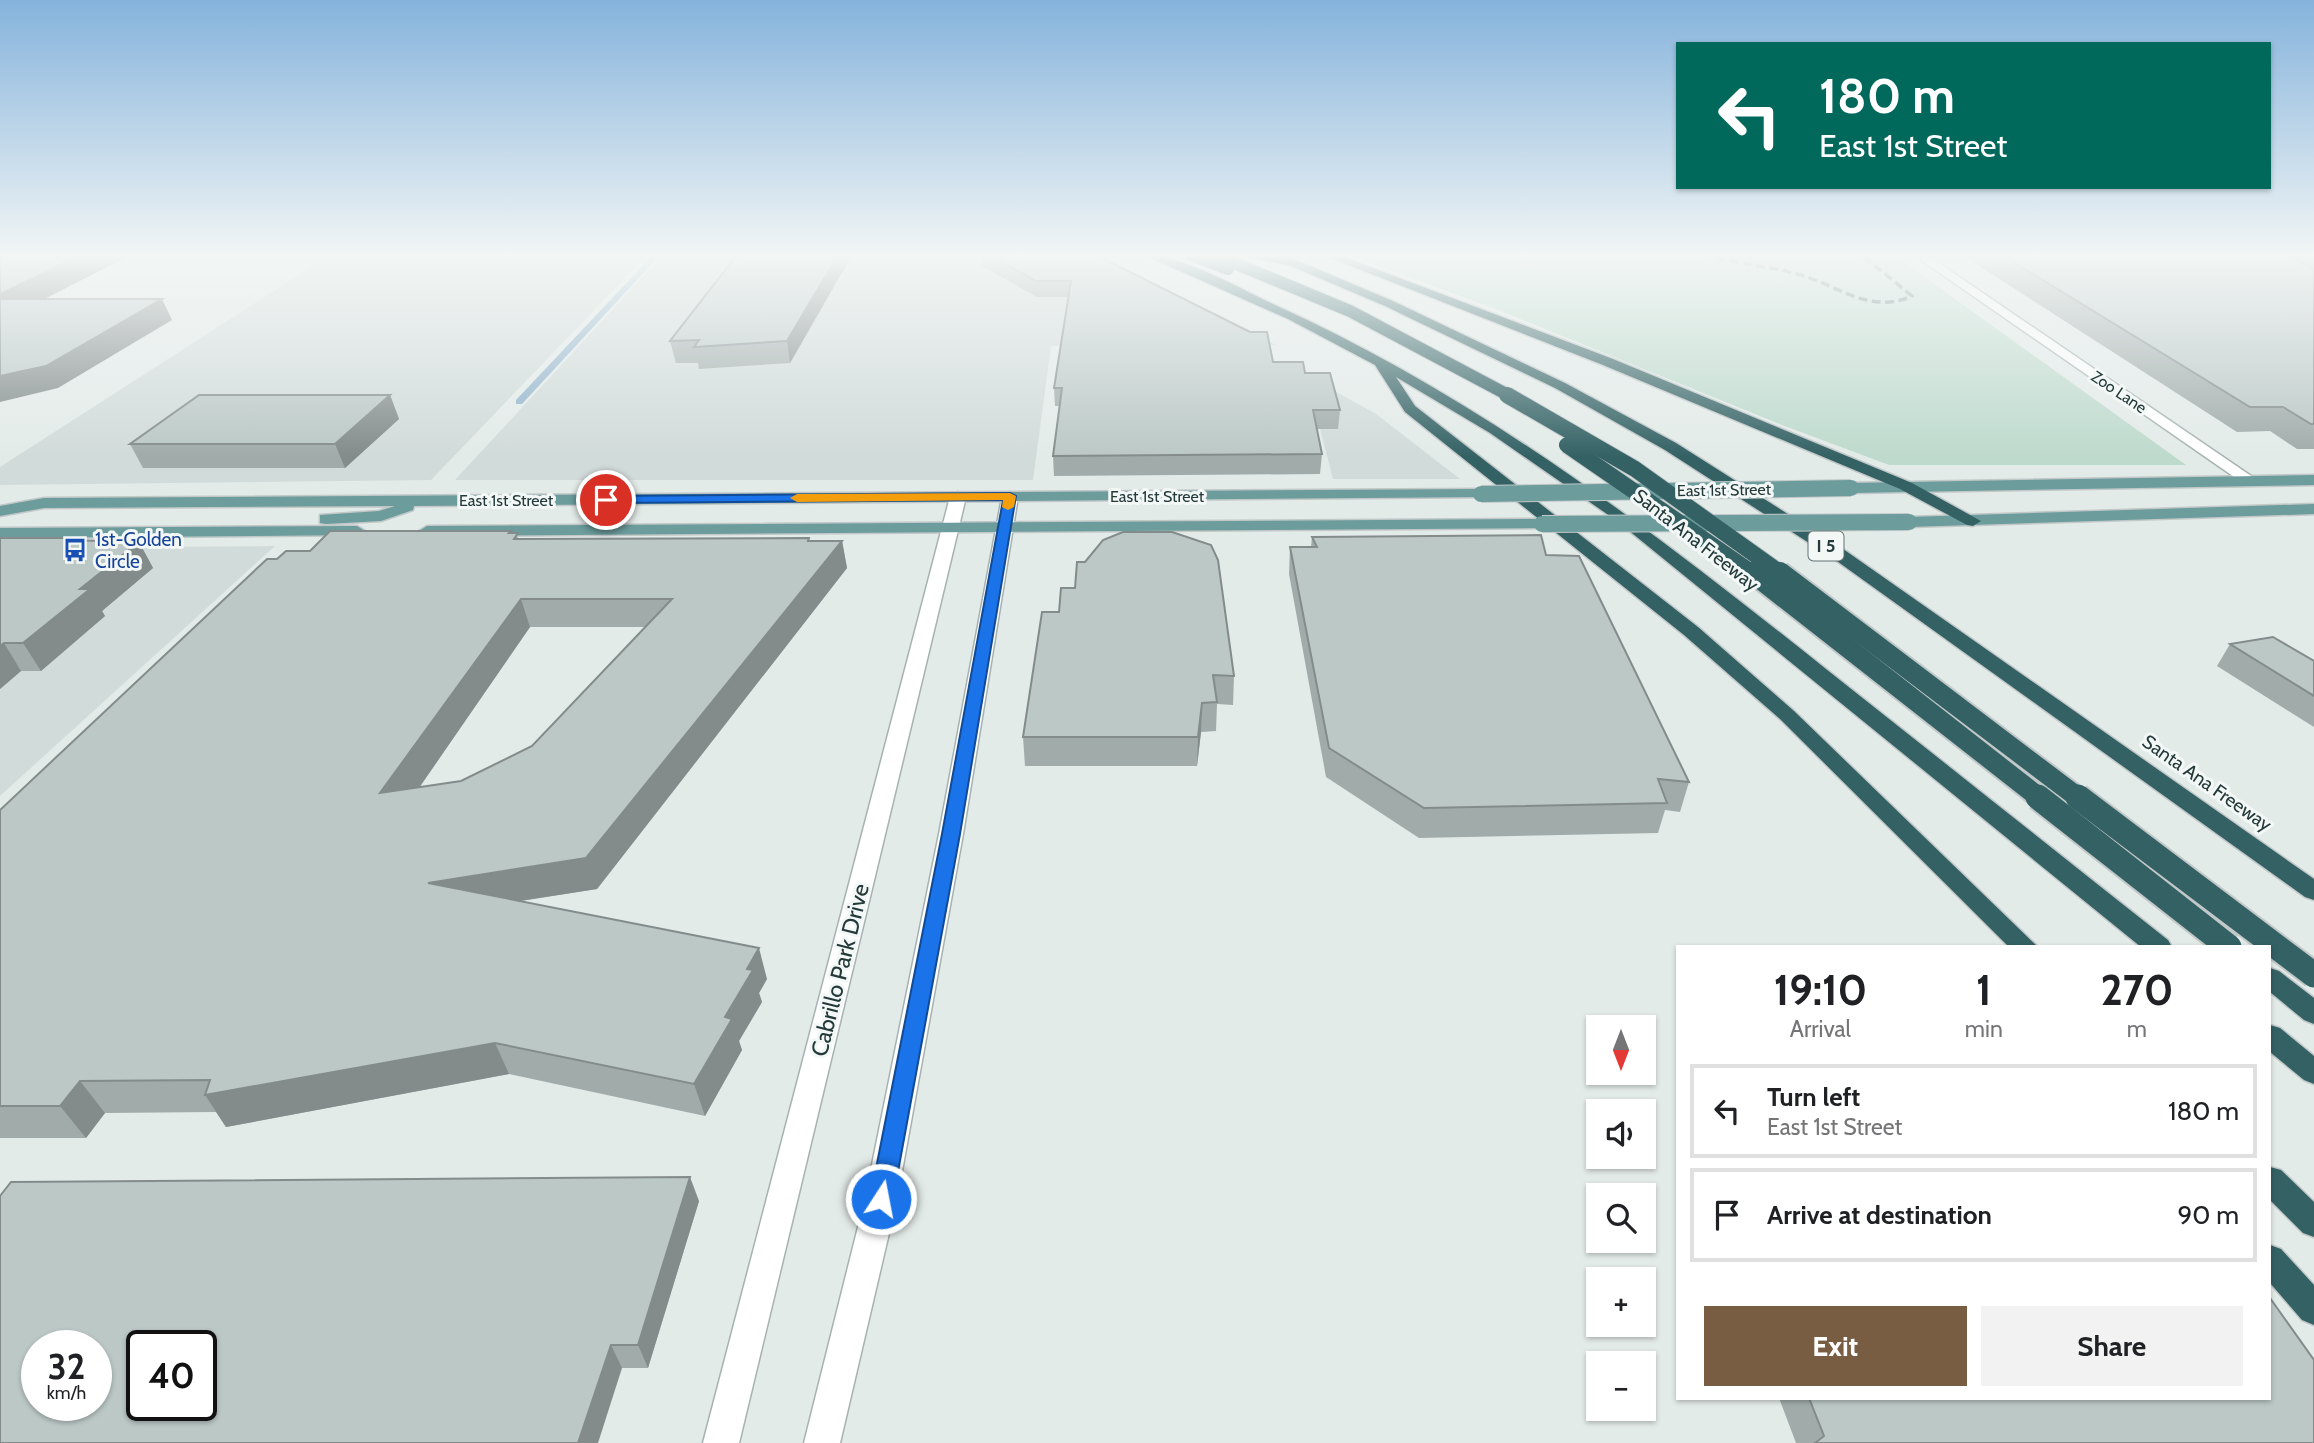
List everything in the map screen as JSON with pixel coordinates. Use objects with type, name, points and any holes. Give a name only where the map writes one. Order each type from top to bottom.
[{"type":"highway","name":"Santa Ana Freeway","points":[[1303,322],[1377,358],[1535,454],[1607,503],[2157,945]]},
{"type":"highway","points":[[1349,322],[1481,391],[1612,473],[1767,583],[2226,945]]},
{"type":"highway","points":[[1372,322],[1496,388],[1635,469],[1795,583],[2314,975]]},
{"type":"highway","name":"Santa Ana Freeway","points":[[1427,322],[1568,391],[1721,477],[1850,562],[2314,891]]},
{"type":"highway","points":[[1504,322],[1608,362],[1906,486],[1973,521]]},
{"type":"highway","points":[[1377,358],[1410,409],[1710,648],[1787,715],[2023,945]]},
{"type":"highway","points":[[2271,979],[2314,1013]]},
{"type":"highway","points":[[2271,1037],[2314,1072]]},
{"type":"highway","points":[[2271,1181],[2314,1223]]},
{"type":"highway","points":[[2271,1261],[2314,1309]]},
{"type":"main road","points":[[2249,480],[2314,523]]},
{"type":"main road","name":"East 1st Street","points":[[0,511],[44,503],[1481,494],[2314,480]]},
{"type":"main road","points":[[303,532],[321,521],[337,517],[395,513],[414,501]]},
{"type":"main road","name":"East 1st Street","points":[[0,533],[1909,522],[2314,509]]},
{"type":"street","name":"Zoo Lane","points":[[2018,322],[2249,480]]},
{"type":"street","points":[[822,1443],[881,1199],[951,834],[1010,496]]},
{"type":"street","name":"Cabrillo Park Drive","points":[[721,1443],[958,497]]},
{"type":"shaded area","points":[[225,322],[582,322],[431,480],[0,485],[0,467]]},
{"type":"shaded area","points":[[601,322],[1231,322],[1276,345],[1051,346],[1033,480],[455,480]]},
{"type":"shaded area","points":[[1306,375],[1376,414],[1460,479],[1333,479]]},
{"type":"shaded area","points":[[275,546],[0,796],[0,548]]},
{"type":"green space","points":[[1528,322],[1988,322],[2186,465],[1889,465],[1777,423]]},
{"type":"building","points":[[0,322],[122,322],[46,366],[0,376]]},
{"type":"building","points":[[685,322],[798,322],[787,341],[694,347],[699,340],[670,341]]},
{"type":"building","points":[[1064,322],[1231,322],[1250,332],[1267,332],[1273,362],[1303,362],[1305,373],[1330,373],[1340,410],[1313,410],[1322,454],[1053,456],[1062,388],[1054,388]]},
{"type":"building","points":[[2112,322],[2314,322],[2314,424],[2283,407],[2250,407]]},
{"type":"building","points":[[199,395],[390,395],[335,444],[130,444]]},
{"type":"building","points":[[330,531],[511,531],[509,533],[518,533],[514,539],[809,538],[808,541],[842,541],[586,858],[428,883],[759,948],[747,969],[753,970],[725,1017],[732,1019],[694,1084],[495,1043],[205,1095],[210,1080],[80,1081],[60,1106],[0,1106],[0,810],[267,559],[277,559],[286,551],[310,551]],"holes":[[[521,599],[672,599],[532,746],[461,781],[380,793]]]},
{"type":"building","points":[[1123,532],[1172,532],[1211,545],[1218,560],[1234,676],[1213,675],[1217,702],[1202,703],[1198,737],[1023,737],[1042,612],[1059,612],[1061,588],[1075,588],[1077,562],[1085,562],[1103,540]]},
{"type":"building","points":[[1541,535],[1546,555],[1579,556],[1689,782],[1658,779],[1667,803],[1424,808],[1329,748],[1290,547],[1317,547],[1312,537]]},
{"type":"building","points":[[0,538],[139,542],[80,589],[90,589],[23,643],[4,643],[0,646]]},
{"type":"building","points":[[2273,637],[2314,661],[2314,696],[2230,644]]},
{"type":"building","points":[[690,1177],[638,1345],[611,1345],[578,1443],[0,1443],[0,1196],[11,1182]]},
{"type":"building","points":[[2271,1299],[2314,1360],[2314,1443],[1815,1443],[1824,1436],[1810,1400],[2271,1400]]},
{"type":"waterway","points":[[519,402],[594,322]]},
{"type":"slow traffic","points":[[797,498],[1010,496],[1008,507]]},
{"type":"place","name":"1st-Golden Circle","points":[[75,550]]},
{"type":"route","points":[[606,500],[1010,496],[951,834],[881,1199]]}]
